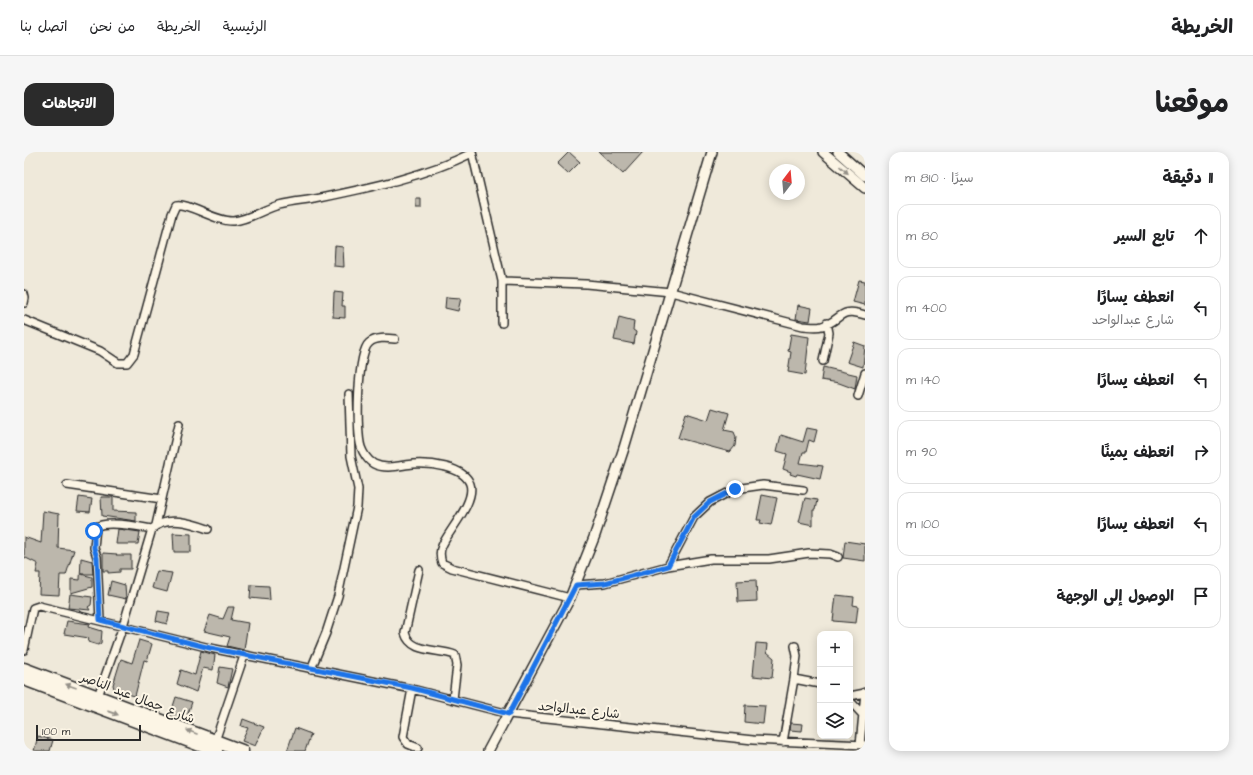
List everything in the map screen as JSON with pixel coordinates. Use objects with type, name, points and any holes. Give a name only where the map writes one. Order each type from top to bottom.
[{"type":"main road","name":"شارع جمال عبد الناصر","points":[[24,669],[98,696],[212,748]]},
{"type":"main road","name":"شارع جمال عبد الناصر","points":[[24,679],[212,748],[242,751]]},
{"type":"street","points":[[24,320],[100,352],[118,363],[127,363],[134,354],[172,214],[176,205],[184,205],[218,219],[235,220],[280,205],[325,197],[411,176],[453,162],[472,152],[502,281],[502,323]]},
{"type":"street","points":[[488,751],[509,714],[576,585],[622,455],[712,152]]},
{"type":"street","points":[[823,152],[865,188]]},
{"type":"street","points":[[838,152],[865,176]]},
{"type":"street","points":[[502,281],[586,284],[671,292],[782,322],[803,326],[822,326],[842,313],[856,312],[865,316]]},
{"type":"street","points":[[24,294],[26,298],[24,302]]},
{"type":"street","points":[[823,361],[829,333],[826,323]]},
{"type":"street","points":[[395,339],[380,338],[369,343],[363,353],[357,407],[361,447],[367,458],[374,464],[386,466],[414,464],[433,465],[454,470],[467,477],[471,485],[471,493],[460,520],[442,546],[440,556],[442,563],[452,568],[570,598]]},
{"type":"street","points":[[858,396],[865,373]]},
{"type":"street","points":[[311,669],[326,633],[338,596],[357,506],[358,489],[351,456],[349,394]]},
{"type":"street","points":[[98,696],[123,626],[154,527],[162,500],[179,424]]},
{"type":"street","points":[[67,485],[162,500]]},
{"type":"street","points":[[668,566],[694,517],[710,502],[735,489],[763,485],[802,490]]},
{"type":"street","points":[[100,620],[97,558],[94,548],[96,527],[103,524],[154,527],[165,522],[177,521],[208,529]]},
{"type":"street","points":[[576,585],[605,583],[668,566],[711,559],[769,558],[809,553],[830,554],[838,557]]},
{"type":"street","points":[[419,570],[405,633],[411,644],[421,648],[447,652],[455,655],[458,665],[453,698]]},
{"type":"street","name":"شارع عبدالواحد","points":[[24,650],[32,608],[39,606],[244,656],[412,688],[509,714],[753,740],[862,745]]},
{"type":"street","points":[[783,742],[797,656],[795,646]]},
{"type":"street","points":[[212,748],[244,656]]},
{"type":"street","points":[[794,679],[817,683]]},
{"type":"street","points":[[412,688],[403,737],[408,744],[418,748]]},
{"type":"street","points":[[853,695],[865,693],[862,745]]},
{"type":"street","points":[[852,703],[863,715]]},
{"type":"building","points":[[569,152],[580,162],[568,174],[557,164]]},
{"type":"building","points":[[599,152],[643,152],[623,174]]},
{"type":"building","points":[[416,199],[421,199],[421,208],[416,208]]},
{"type":"building","points":[[335,246],[343,247],[344,267],[334,266]]},
{"type":"building","points":[[859,280],[865,281],[865,305],[853,302]]},
{"type":"building","points":[[334,292],[343,293],[342,306],[345,306],[345,318],[333,317]]},
{"type":"building","points":[[446,297],[461,298],[458,311],[445,308]]},
{"type":"building","points":[[798,305],[812,308],[810,321],[796,319]]},
{"type":"building","points":[[619,317],[634,321],[633,330],[636,332],[634,344],[614,340]]},
{"type":"building","points":[[791,334],[809,337],[805,375],[788,372],[791,352],[788,351]]},
{"type":"building","points":[[854,342],[865,346],[863,367],[847,362]]},
{"type":"building","points":[[823,367],[857,375],[855,389],[839,383],[821,380]]},
{"type":"building","points":[[712,408],[729,413],[724,430],[734,432],[736,437],[735,446],[730,452],[678,438],[686,413],[708,420]]},
{"type":"building","points":[[807,428],[817,430],[814,442],[809,440],[806,452],[803,452],[800,463],[823,466],[820,479],[790,474],[791,472],[783,469],[787,454],[777,451],[781,435],[803,442]]},
{"type":"building","points":[[762,495],[777,498],[771,525],[760,523],[761,520],[757,520]]},
{"type":"building","points":[[79,497],[92,499],[90,512],[77,511]]},
{"type":"building","points":[[101,497],[113,497],[113,511],[136,512],[136,521],[102,516]]},
{"type":"building","points":[[805,498],[817,500],[815,510],[813,510],[813,525],[799,522]]},
{"type":"building","points":[[43,511],[59,514],[58,548],[74,550],[66,575],[60,575],[59,595],[39,594],[40,573],[36,573],[38,564],[24,557],[24,537],[41,543]]},
{"type":"building","points":[[118,529],[140,532],[138,544],[116,544]]},
{"type":"building","points":[[173,533],[191,534],[191,552],[174,552]]},
{"type":"building","points":[[845,541],[865,544],[865,561],[843,558]]},
{"type":"building","points":[[103,553],[131,555],[131,569],[120,569],[120,572],[108,573],[108,571],[103,571]]},
{"type":"building","points":[[81,558],[92,561],[93,574],[81,574],[92,577],[92,587],[71,593],[71,579],[80,580]]},
{"type":"building","points":[[157,571],[172,573],[167,592],[152,588]]},
{"type":"building","points":[[756,580],[757,601],[738,602],[737,581]]},
{"type":"building","points":[[111,581],[125,585],[126,599],[108,595]]},
{"type":"building","points":[[251,585],[269,586],[270,600],[250,598]]},
{"type":"building","points":[[70,594],[92,597],[91,605],[88,607],[90,610],[68,608]]},
{"type":"building","points":[[836,595],[854,597],[853,605],[858,606],[856,623],[833,621]]},
{"type":"building","points":[[228,607],[234,607],[231,620],[248,623],[244,650],[227,646],[230,637],[204,631],[210,615],[223,619]]},
{"type":"building","points":[[158,611],[170,613],[167,624],[156,621]]},
{"type":"building","points":[[67,621],[90,624],[89,627],[102,631],[101,643],[98,645],[88,642],[89,638],[64,634]]},
{"type":"building","points":[[139,640],[152,644],[147,661],[144,660],[135,696],[115,691],[113,685],[121,659],[132,663]]},
{"type":"building","points":[[756,643],[768,644],[767,652],[774,658],[772,678],[753,676]]},
{"type":"building","points":[[201,651],[215,655],[213,670],[203,668],[196,692],[177,684],[181,670],[195,675]]},
{"type":"building","points":[[220,667],[232,669],[228,687],[217,683]]},
{"type":"building","points":[[176,697],[192,702],[186,720],[170,716]]},
{"type":"building","points":[[745,705],[765,706],[763,724],[744,722]]},
{"type":"building","points":[[243,719],[264,727],[255,746],[242,741],[248,728],[241,726]]},
{"type":"building","points":[[791,723],[803,724],[802,731],[790,730]]},
{"type":"building","points":[[295,728],[311,734],[305,751],[287,751]]},
{"type":"building","points":[[38,736],[53,740],[50,751],[34,751]]},
{"type":"route","points":[[94,531],[100,620],[244,656],[412,688],[509,714],[576,585],[605,583],[668,566],[694,517],[710,502],[735,489]]}]
